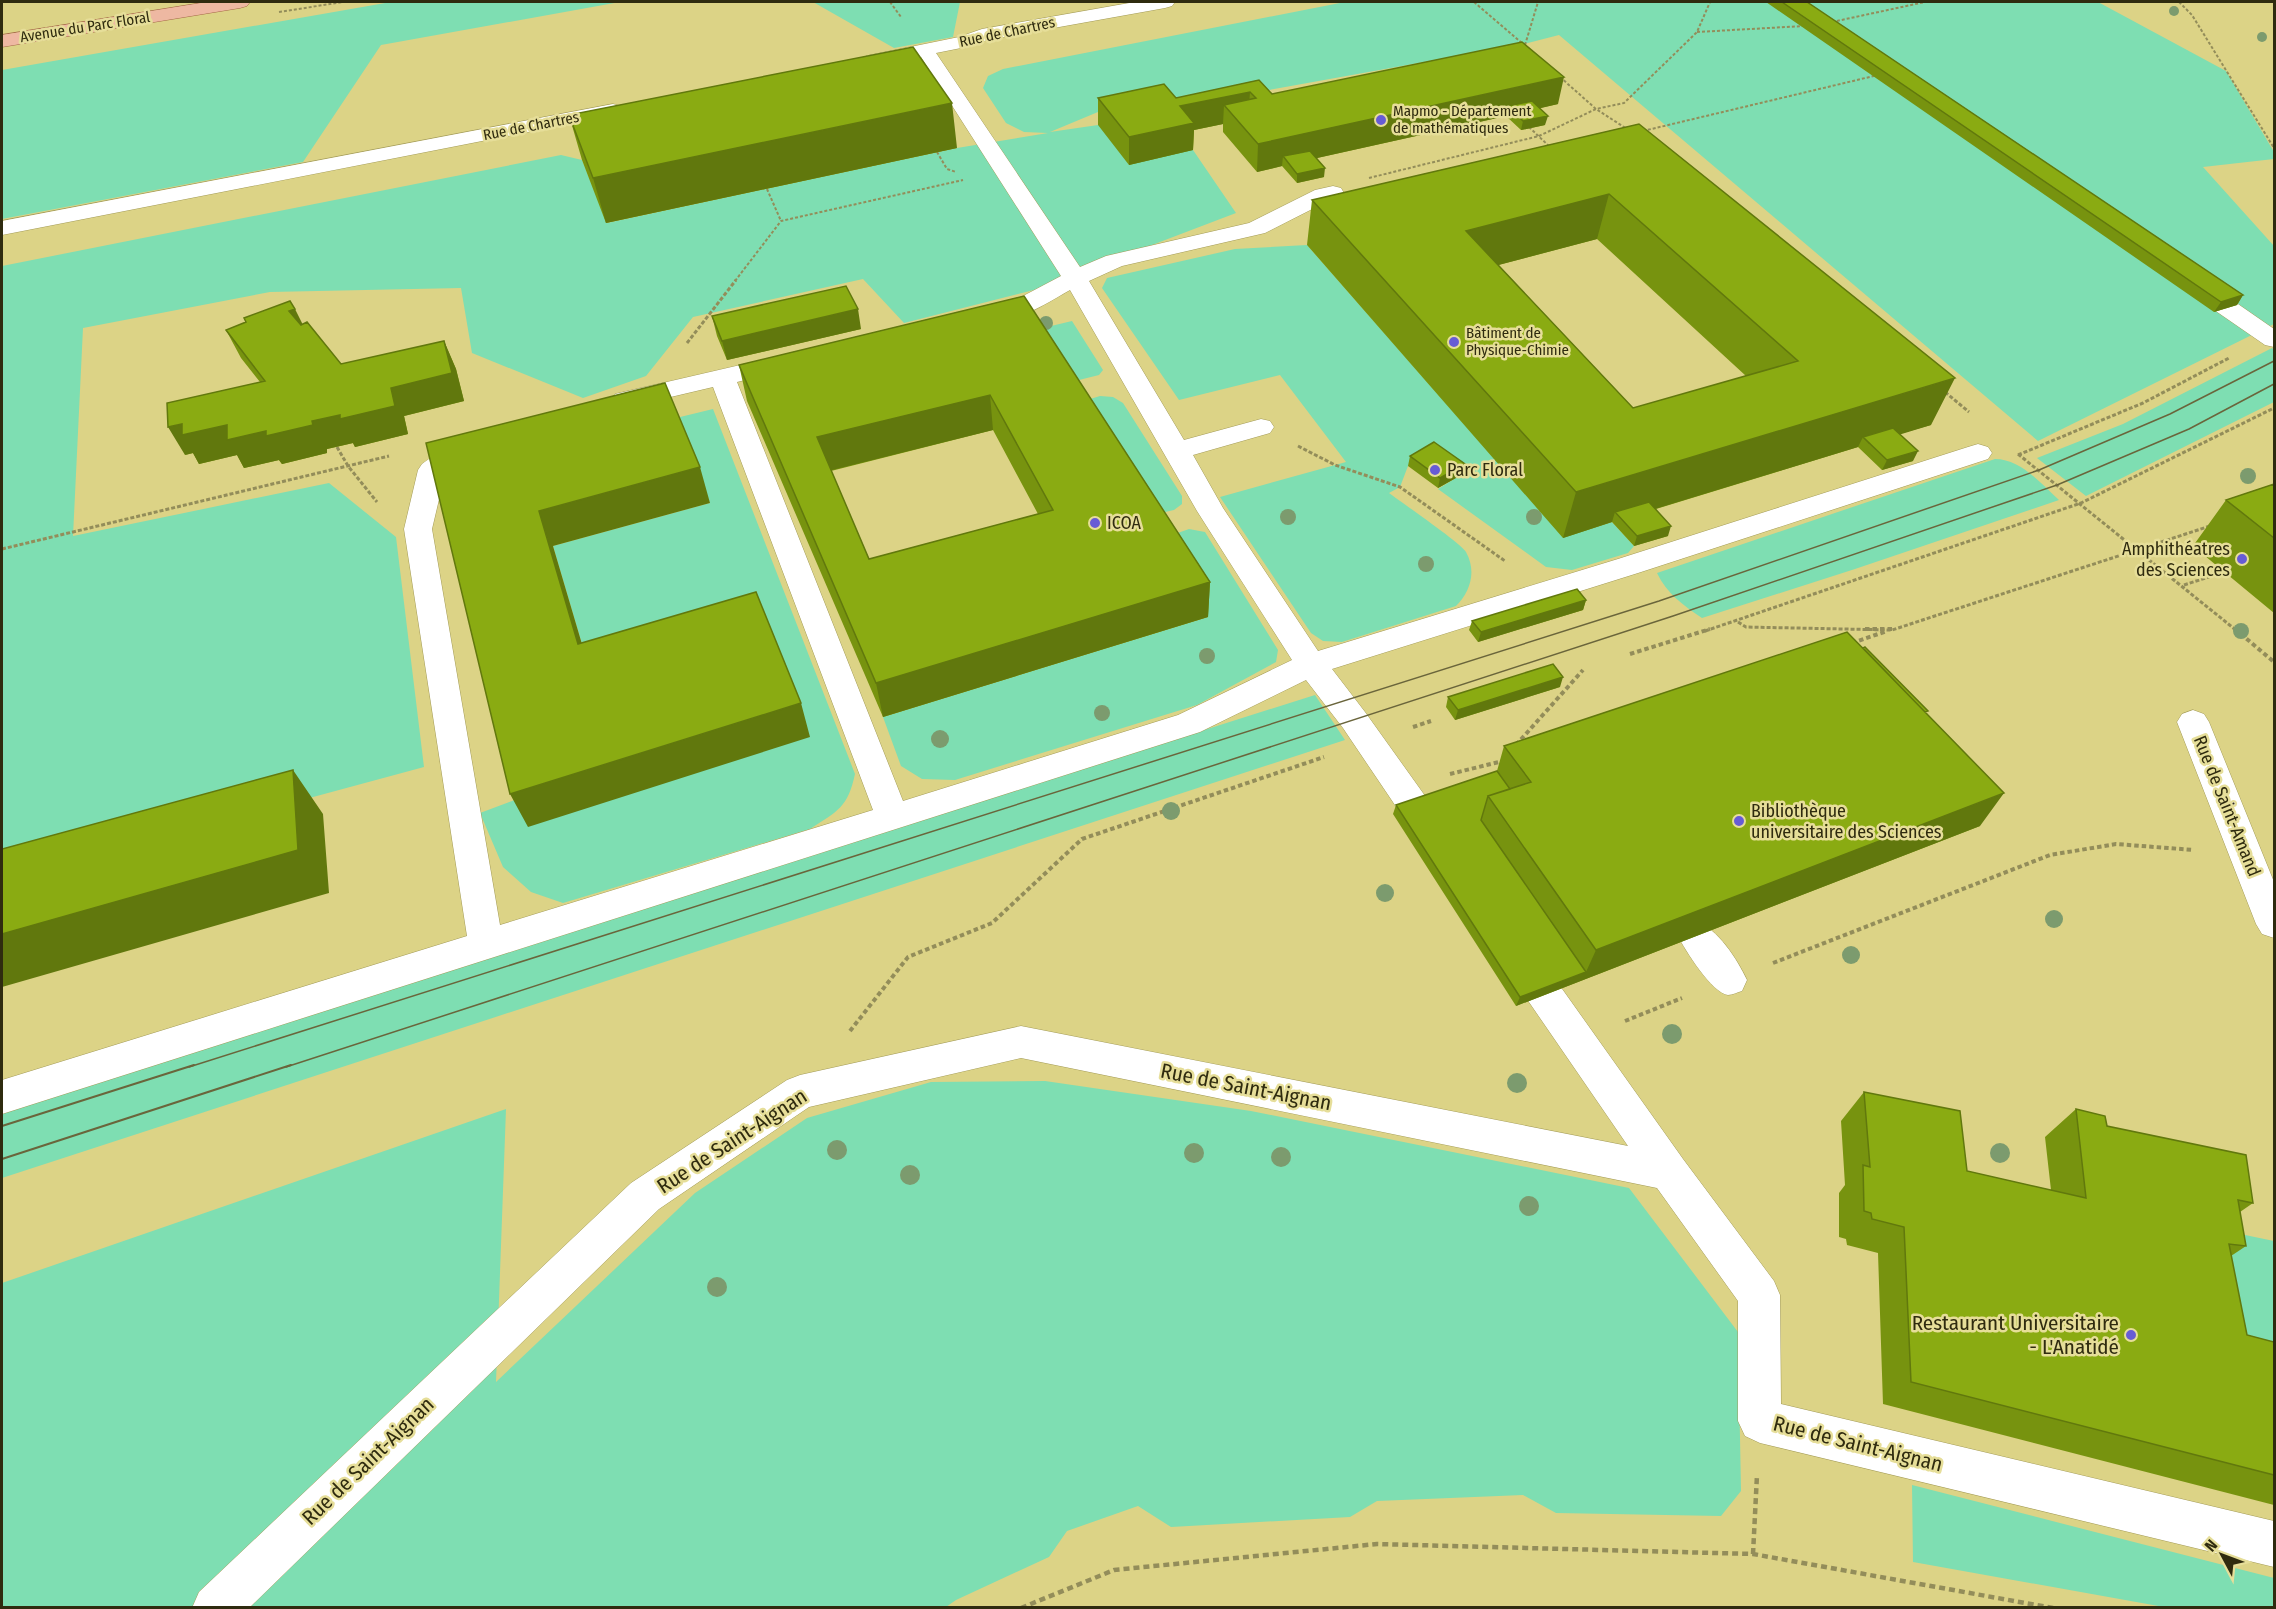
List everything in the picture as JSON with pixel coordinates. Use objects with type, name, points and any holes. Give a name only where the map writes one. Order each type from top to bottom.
[{"type":"main road","name":"Avenue du Parc Floral","points":[[2,41],[240,2]]},
{"type":"street","name":"Rue de Chartres","points":[[850,64],[964,42],[982,35],[1165,2]]},
{"type":"street","points":[[930,58],[1075,278],[1211,511],[1311,664],[1369,741],[1454,863]]},
{"type":"street","name":"Rue de Chartres","points":[[2,228],[633,106]]},
{"type":"street","points":[[961,322],[1018,309],[1075,278],[1114,261],[1257,228],[1323,195],[1333,193]]},
{"type":"street","points":[[2173,270],[2272,339]]},
{"type":"street","points":[[604,405],[813,356]]},
{"type":"street","points":[[722,377],[892,816]]},
{"type":"street","points":[[1177,451],[1261,427]]},
{"type":"street","points":[[486,945],[418,529],[432,470],[492,431]]},
{"type":"street","points":[[2,1097],[1189,723],[1311,664],[1978,453]]},
{"type":"street","name":"Rue de Saint-Amand","points":[[2193,722],[2274,924]]},
{"type":"street","points":[[1500,930],[1669,1172]]},
{"type":"street","points":[[1696,936],[1730,980]]},
{"type":"street","name":"Rue de Saint-Aignan","points":[[215,1608],[645,1196],[800,1092],[1022,1042],[1669,1172],[1759,1295],[1760,1421],[2274,1544]]},
{"type":"path","points":[[1474,2],[1532,51]]},
{"type":"path","points":[[1524,44],[1538,2]]},
{"type":"path","points":[[1333,193],[1363,180],[1539,136],[1596,109],[1624,103],[1697,32],[1710,2]]},
{"type":"path","points":[[1826,23],[1925,2]]},
{"type":"path","points":[[2179,2],[2192,15],[2274,148]]},
{"type":"path","points":[[1697,32],[1803,26]]},
{"type":"path","points":[[1513,48],[1524,44]]},
{"type":"path","points":[[1556,73],[1596,109],[1634,133],[1886,73]]},
{"type":"path","points":[[1526,124],[1553,150]]},
{"type":"path","points":[[648,395],[781,220],[1004,171]]},
{"type":"path","points":[[767,189],[781,220]]},
{"type":"path","points":[[2020,455],[2143,403],[2272,339]]},
{"type":"path","points":[[1937,386],[1974,417]]},
{"type":"path","points":[[1630,654],[1737,621],[2081,503],[2274,408]]},
{"type":"path","points":[[1261,427],[1335,465],[1400,487],[1547,591]]},
{"type":"path","points":[[337,447],[348,466],[399,530],[418,529]]},
{"type":"path","points":[[2011,447],[2183,585],[2274,662]]},
{"type":"path","points":[[2,549],[392,455]]},
{"type":"path","points":[[1849,644],[2218,523]]},
{"type":"path","points":[[2183,585],[2224,572]]},
{"type":"path","points":[[1737,621],[1746,627],[1894,629]]},
{"type":"path","points":[[1513,757],[1502,761],[1583,670]]},
{"type":"path","points":[[800,1092],[908,957],[992,922],[1082,839],[1369,741]]},
{"type":"path","points":[[1577,1040],[2050,855],[2116,844],[2247,855]]},
{"type":"path","points":[[1753,1554],[1760,1421]]},
{"type":"path","points":[[1021,1608],[1114,1569],[1377,1544],[1753,1554],[2054,1608]]},
{"type":"shaded area","points":[[2,2],[2274,2],[2274,1607],[2,1607]]},
{"type":"green space","points":[[391,2],[620,2],[381,45],[303,162],[2,219],[2,70]]},
{"type":"green space","points":[[813,2],[960,2],[953,37],[894,48]]},
{"type":"green space","points":[[1345,2],[2098,2],[2226,71],[2274,152],[2274,159],[2203,167],[2274,246],[2274,324],[2038,441],[1559,35],[1524,44],[1169,108],[1144,99],[1098,112],[1050,132],[1098,125],[1193,150],[1236,213],[1034,290],[904,323],[863,279],[693,317],[646,376],[583,398],[472,353],[461,288],[270,292],[83,328],[73,536],[329,483],[396,537],[424,767],[2,881],[2,266],[561,155],[582,160],[607,223],[957,148],[1048,133],[1024,132],[1006,123],[983,88],[988,76],[1003,69]]},
{"type":"green space","points":[[1307,245],[1563,537],[1612,522],[1634,546],[1628,553],[1572,570],[1546,567],[1438,489],[1462,474],[1408,466],[1400,487],[1389,493],[1443,532],[1466,552],[1471,574],[1465,594],[1456,606],[1342,642],[1323,641],[1311,633],[1220,497],[1346,462],[1280,375],[1179,400],[1102,288],[1107,278],[1235,249]]},
{"type":"green space","points":[[1072,321],[1103,370],[1099,375],[1059,385],[1026,332]]},
{"type":"green space","points":[[2272,348],[2274,350],[2274,402],[2086,496],[2037,458],[2123,424]]},
{"type":"green space","points":[[1100,396],[1113,397],[1123,403],[1182,496],[1182,504],[1174,510],[1143,517],[1071,405]]},
{"type":"green space","points":[[713,409],[855,774],[852,785],[840,807],[810,829],[563,903],[531,892],[503,867],[480,813],[520,798],[592,678],[553,546],[710,503],[676,418]]},
{"type":"green space","points":[[1995,459],[2013,463],[2022,468],[2059,500],[1702,618],[1671,593],[1657,573]]},
{"type":"green space","points":[[1189,529],[1205,532],[1278,650],[1276,662],[1197,705],[955,780],[922,779],[901,766],[883,717],[1208,617],[1158,540]]},
{"type":"green space","points":[[1315,695],[1345,740],[2,1178],[2,1111]]},
{"type":"green space","points":[[1045,1081],[1251,1111],[1629,1188],[1738,1332],[1741,1491],[1721,1516],[1556,1513],[1523,1495],[1377,1501],[1350,1517],[1171,1527],[1138,1506],[1067,1531],[1049,1557],[956,1600],[946,1607],[2,1607],[2,1283],[506,1109],[496,1382],[695,1193],[807,1118],[931,1082]]},
{"type":"green space","points":[[2216,1229],[2274,1241],[2274,1409],[2208,1271]]},
{"type":"green space","points":[[1912,1485],[2274,1578],[2274,1607],[2164,1607],[1913,1562]]},
{"type":"building","points":[[1782,2],[1807,2],[2243,295],[2221,302]]},
{"type":"building","points":[[1522,42],[1564,77],[1258,144],[1224,105],[1256,98],[1250,92],[1180,106],[1194,123],[1129,137],[1098,98],[1164,84],[1176,98],[1259,80],[1272,94]]},
{"type":"building","points":[[913,47],[952,103],[593,178],[569,115]]},
{"type":"building","points":[[1532,101],[1548,116],[1523,121],[1508,106]]},
{"type":"building","points":[[1639,124],[1955,378],[1576,492],[1312,200]],"holes":[[[1609,194],[1798,361],[1633,408],[1466,231]]]},
{"type":"building","points":[[1310,151],[1325,168],[1297,174],[1283,156]]},
{"type":"building","points":[[846,286],[858,309],[722,341],[712,316]]},
{"type":"building","name":"ICOA","points":[[1024,296],[1210,582],[876,683],[739,365]],"holes":[[[990,395],[1053,510],[869,559],[817,437]]]},
{"type":"building","points":[[290,301],[295,309],[289,311],[301,325],[307,322],[341,364],[444,341],[452,373],[391,388],[395,406],[340,419],[340,415],[312,421],[313,425],[266,436],[266,431],[227,440],[227,425],[182,435],[182,424],[168,427],[167,403],[265,381],[226,330],[246,322],[244,318]]},
{"type":"building","points":[[665,383],[700,467],[539,511],[578,644],[756,592],[801,703],[510,794],[426,443]]},
{"type":"building","points":[[1893,428],[1918,451],[1887,460],[1863,437]]},
{"type":"building","points":[[1434,442],[1465,464],[1440,478],[1410,456]]},
{"type":"building","points":[[2274,484],[2274,538],[2226,500]]},
{"type":"building","points":[[1649,502],[1671,526],[1637,536],[1615,512]]},
{"type":"building","points":[[1577,589],[1586,600],[1481,632],[1472,621]]},
{"type":"building","name":"Bibliothèque universitaire des Sciences","points":[[1847,632],[2004,793],[1596,950],[1488,796],[1531,782],[1504,746]]},
{"type":"building","points":[[1865,647],[1928,711],[1925,712],[1863,648]]},
{"type":"building","points":[[1553,664],[1563,677],[1458,710],[1448,697]]},
{"type":"building","points":[[293,770],[298,850],[2,934],[2,849]]},
{"type":"building","points":[[1497,771],[1510,789],[1488,796],[1481,820],[1586,972],[1520,997],[1396,805]]},
{"type":"building","points":[[1864,1092],[1960,1111],[1967,1171],[2086,1198],[2076,1109],[2105,1116],[2107,1126],[2246,1155],[2253,1203],[2238,1200],[2246,1246],[2229,1244],[2247,1335],[2274,1342],[2274,1475],[1911,1382],[1904,1227],[1872,1219],[1871,1213],[1864,1211],[1863,1165],[1870,1167]]},
{"type":"tram line","points":[[189,1067],[1659,601],[2039,470],[2170,414],[2274,361]]},
{"type":"tram line","points":[[286,1067],[1673,616],[2057,485],[2189,429],[2274,384]]},
{"type":"tram line","points":[[2,1126],[194,1065]]},
{"type":"tram line","points":[[2,1159],[291,1065]]},
{"type":"place","name":"Mapmo - Département de mathématiques","points":[[1381,120]]},
{"type":"place","name":"Bâtiment de Physique-Chimie","points":[[1454,342]]},
{"type":"place","name":"Parc Floral","points":[[1435,470]]},
{"type":"place","name":"ICOA","points":[[1095,523]]},
{"type":"place","name":"Amphithéatres des Sciences","points":[[2242,559]]},
{"type":"place","name":"Bibliothèque universitaire des Sciences","points":[[1739,821]]},
{"type":"place","name":"Restaurant Universitaire - L'Anatidé","points":[[2131,1335]]}]
